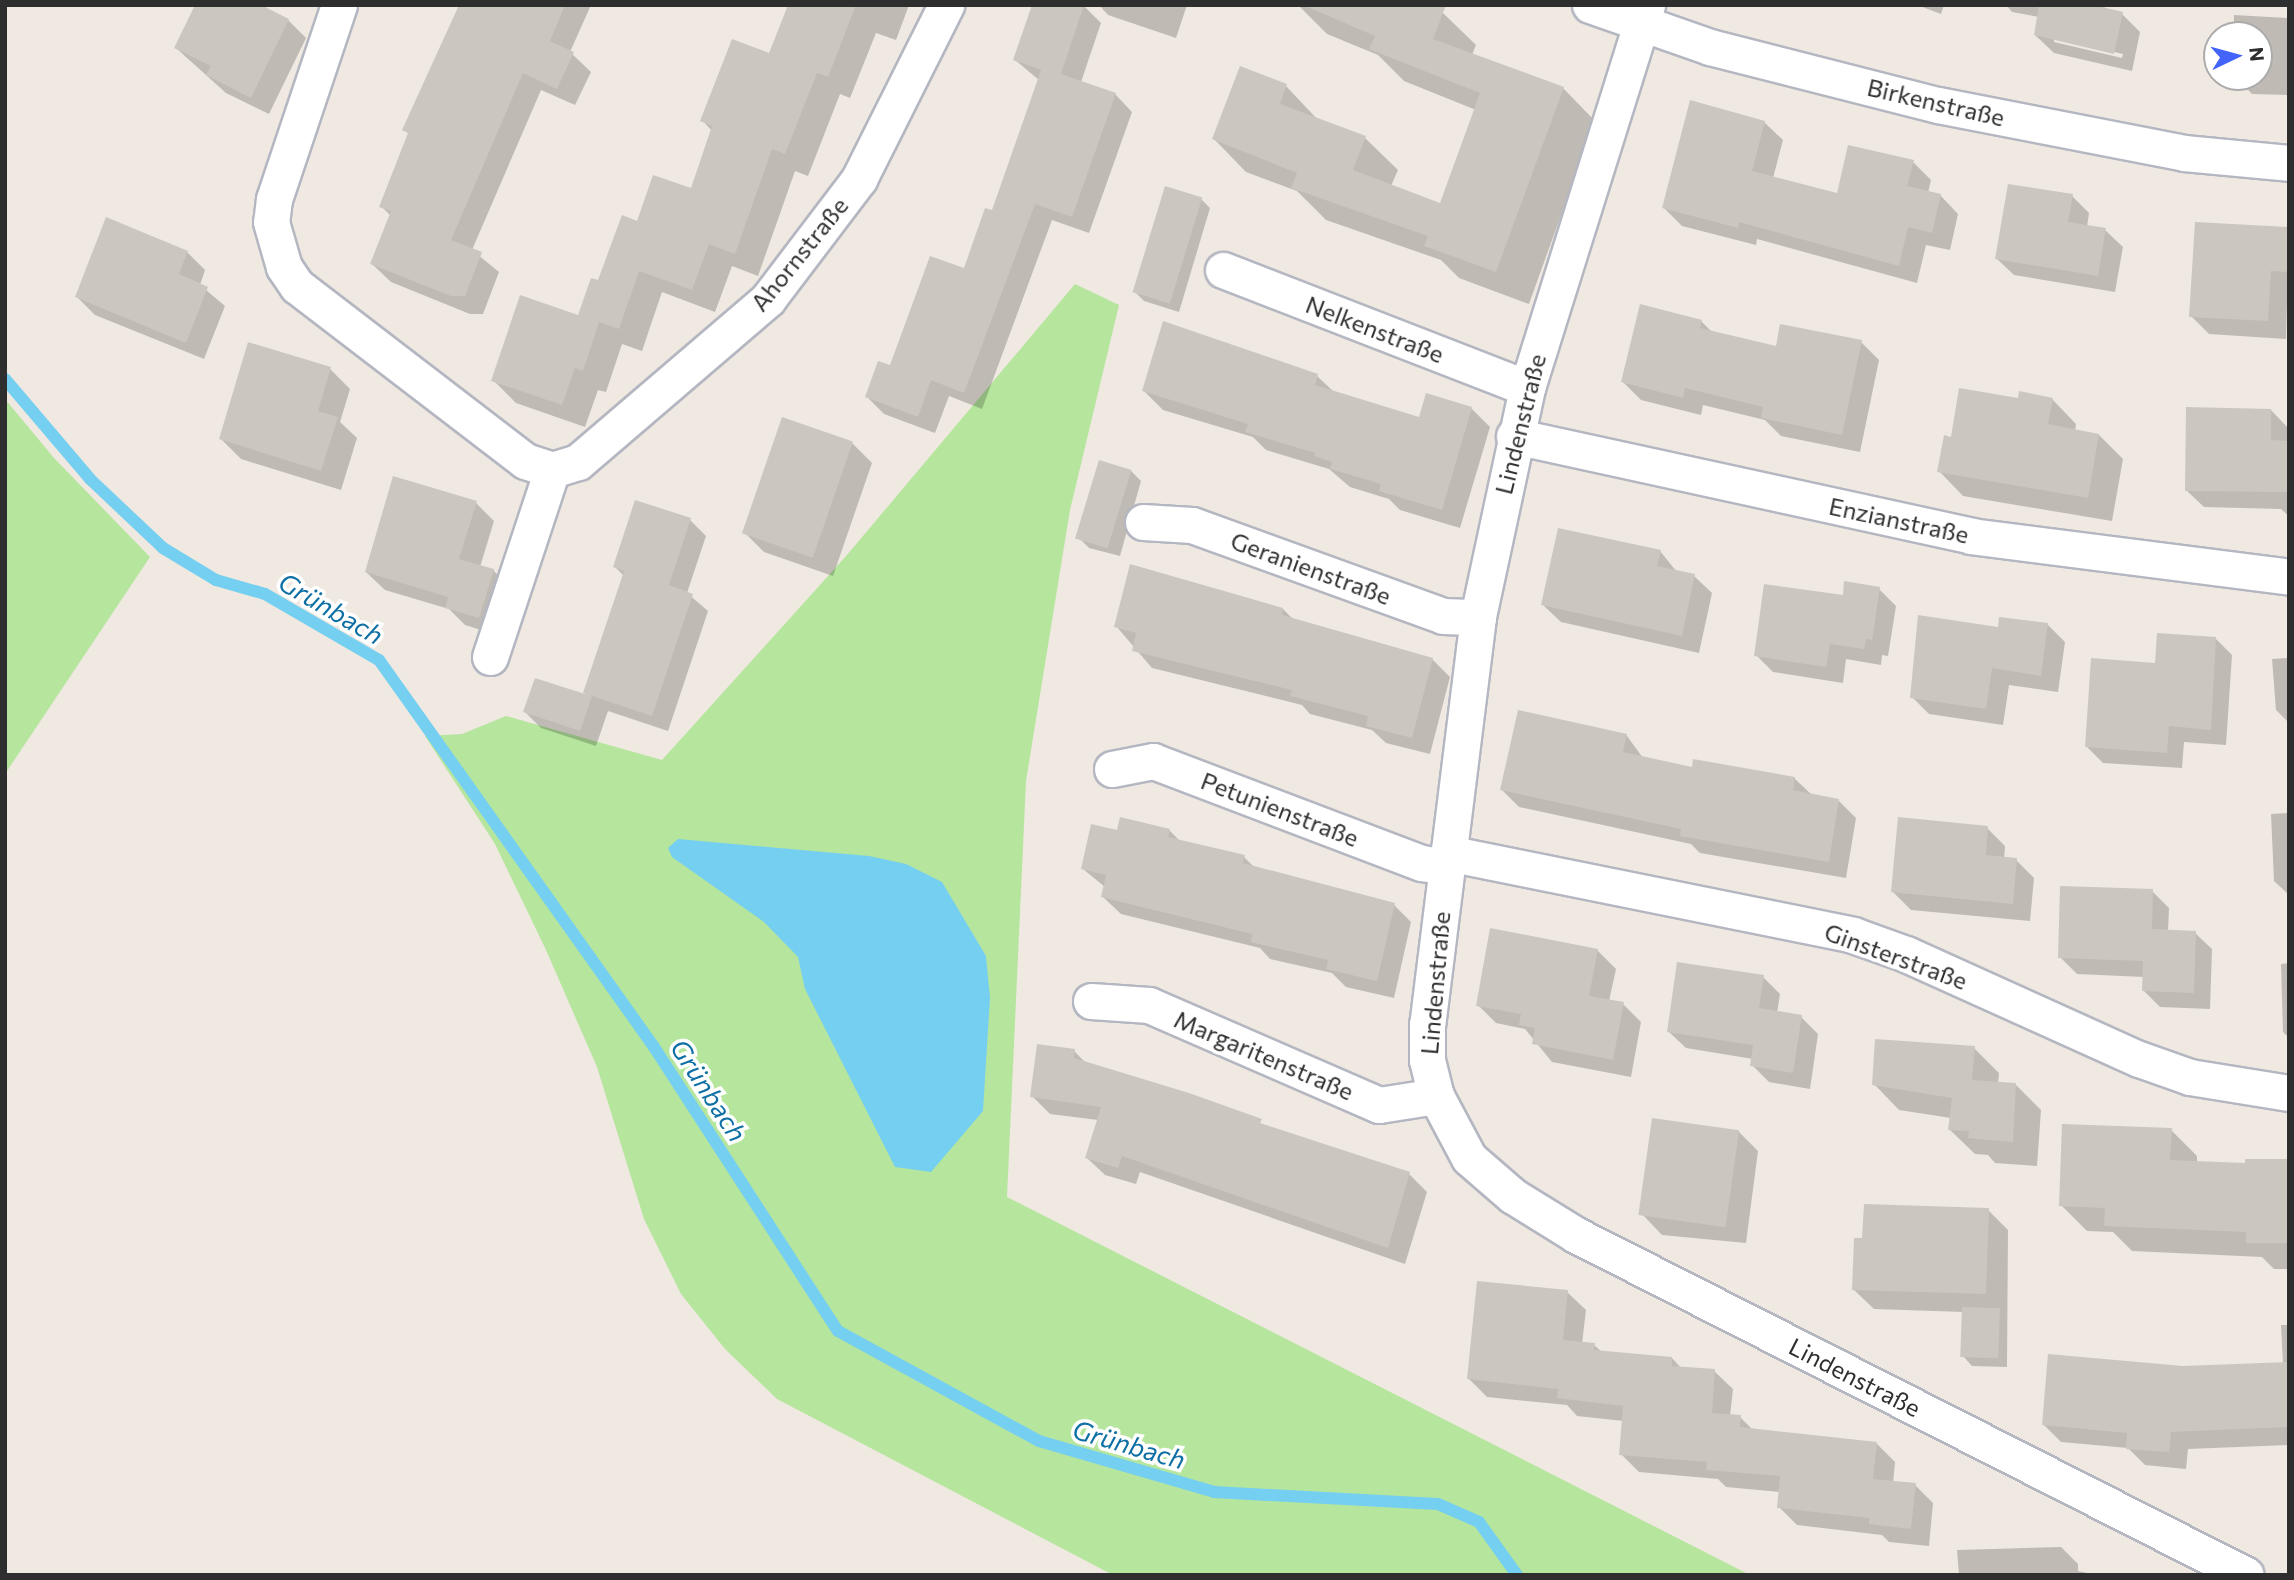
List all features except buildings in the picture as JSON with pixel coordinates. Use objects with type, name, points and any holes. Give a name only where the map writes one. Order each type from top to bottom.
[{"type":"street","points":[[339,5],[274,200],[271,222],[284,267],[297,286],[525,461],[552,470],[490,657]]},
{"type":"street","name":"Ahornstraße","points":[[552,470],[578,461],[768,299],[859,179],[946,5]]},
{"type":"street","name":"Birkenstraße","points":[[1590,5],[1643,14],[1710,47],[1938,105],[2184,153],[2289,163]]},
{"type":"street","name":"Lindenstraße","points":[[1643,14],[1527,388],[1514,436],[1478,617],[1427,1024],[1427,1060],[1436,1096],[1469,1158],[1513,1196],[1576,1235],[2246,1575]]},
{"type":"street","name":"Nelkenstraße","points":[[1223,270],[1527,388]]},
{"type":"street","name":"Enzianstraße","points":[[1514,436],[1971,536],[2289,577]]},
{"type":"street","name":"Geranienstraße","points":[[1143,522],[1192,525],[1443,616],[1478,617]]},
{"type":"street","name":"Petunienstraße","points":[[1112,769],[1153,761],[1422,863],[1447,860]]},
{"type":"street","name":"Ginsterstraße","points":[[1447,860],[1853,935],[1906,954],[2139,1059],[2190,1077],[2289,1093]]},
{"type":"street","name":"Margaritenstraße","points":[[1091,1001],[1149,1005],[1379,1105],[1436,1096]]},
{"type":"green space","points":[[1075,284],[1119,305],[1070,510],[1026,781],[1007,1197],[1750,1575],[1113,1575],[777,1399],[725,1349],[681,1294],[644,1219],[597,1067],[546,950],[495,844],[425,736],[462,734],[506,716],[662,760],[847,555]]},
{"type":"green space","points":[[5,399],[54,458],[150,557],[5,774]]},
{"type":"water","points":[[678,839],[869,856],[906,864],[942,882],[986,956],[990,998],[983,1111],[931,1172],[895,1167],[805,989],[798,957],[764,922],[672,857],[668,848]]},
{"type":"waterway","name":"Grünbach","points":[[5,379],[90,479],[163,548],[216,580],[265,594],[379,660],[654,1047],[838,1331],[1039,1441],[1214,1492],[1438,1504],[1479,1522],[1517,1575]]}]
